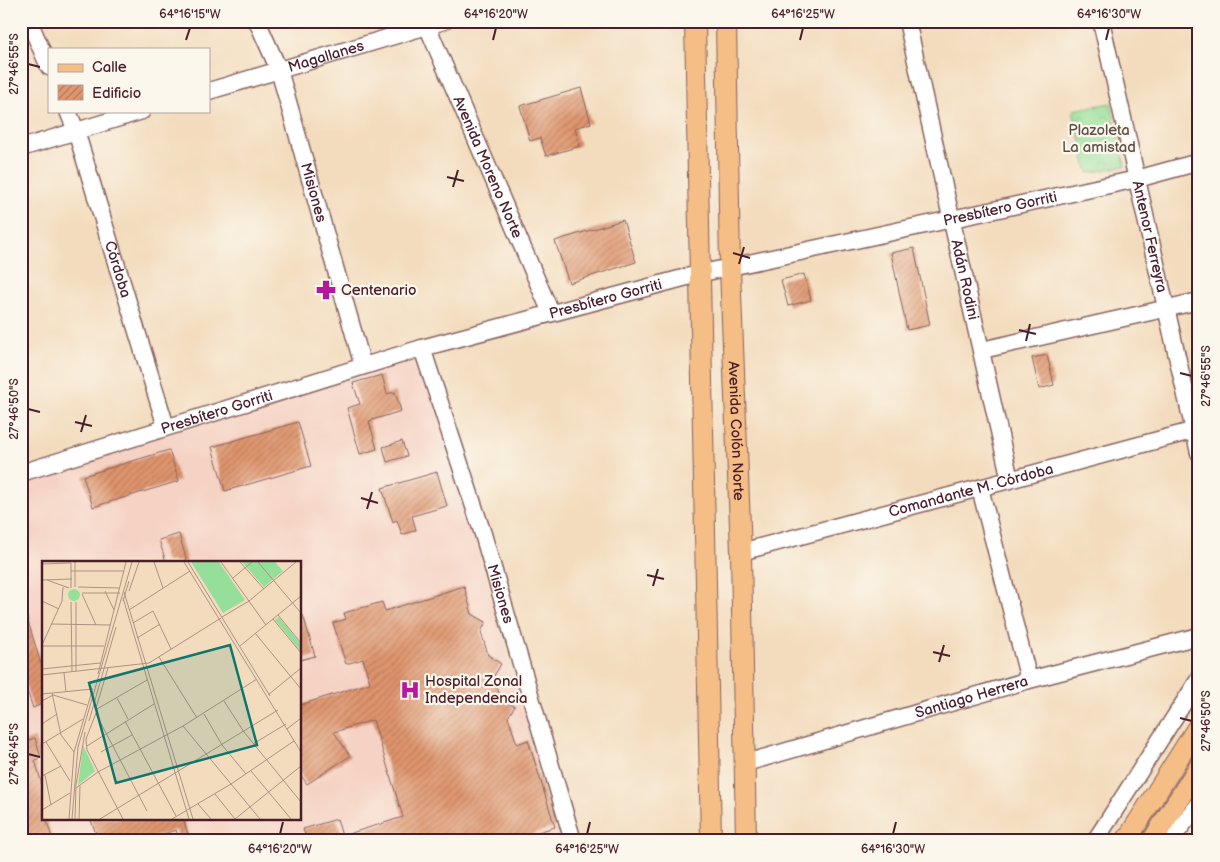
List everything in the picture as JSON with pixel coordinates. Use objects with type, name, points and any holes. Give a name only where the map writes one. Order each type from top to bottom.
[{"type":"main road","points":[[695,21],[698,274],[711,841]]},
{"type":"main road","name":"Avenida Colón Norte","points":[[726,21],[730,268],[741,552],[746,841]]},
{"type":"main road","points":[[1126,841],[1199,725]]},
{"type":"main road","points":[[1152,841],[1199,767]]},
{"type":"street","points":[[29,21],[48,65]]},
{"type":"street","name":"Misiones","points":[[257,21],[279,70],[363,366]]},
{"type":"street","name":"Magallanes","points":[[210,91],[426,24],[444,21]]},
{"type":"street","name":"Adán Rodini","points":[[907,21],[1010,480]]},
{"type":"street","name":"Antenor Ferreyra","points":[[1101,21],[1196,430],[1199,453]]},
{"type":"street","name":"Avenida Moreno Norte","points":[[426,24],[551,313]]},
{"type":"street","name":"Córdoba","points":[[68,112],[76,131],[166,427]]},
{"type":"street","points":[[21,148],[139,112]]},
{"type":"street","name":"Presbítero Gorriti","points":[[21,473],[422,348],[698,274],[1137,179],[1199,162]]},
{"type":"street","points":[[982,350],[1199,301]]},
{"type":"street","name":"Misiones","points":[[422,348],[484,534],[573,841]]},
{"type":"street","name":"Comandante M. Córdoba","points":[[741,552],[1196,430]]},
{"type":"street","points":[[980,488],[1029,680]]},
{"type":"street","name":"Santiago Herrera","points":[[746,763],[1029,680],[1199,636]]},
{"type":"street","points":[[1095,841],[1199,679]]},
{"type":"street","points":[[1170,841],[1198,806]]},
{"type":"shaded area","name":"Hospital Zonal Independencia","points":[[420,355],[564,841],[21,841],[21,481]]},
{"type":"green space","name":"Plazoleta La amistad","points":[[1111,103],[1125,166],[1088,173],[1073,110]]},
{"type":"building","points":[[581,88],[591,123],[575,128],[580,146],[546,156],[540,138],[530,141],[520,106]]},
{"type":"building","points":[[623,220],[636,262],[569,283],[555,241]]},
{"type":"building","points":[[914,248],[930,325],[907,330],[891,253]]},
{"type":"building","points":[[804,274],[811,300],[788,306],[781,280]]},
{"type":"building","points":[[1047,355],[1054,385],[1039,389],[1032,358]]},
{"type":"building","points":[[382,375],[387,394],[395,392],[401,411],[369,421],[377,449],[360,454],[347,408],[360,404],[353,383]]},
{"type":"building","points":[[298,422],[311,466],[225,491],[212,447]]},
{"type":"building","points":[[402,441],[407,456],[387,462],[383,447]]},
{"type":"building","points":[[169,450],[179,481],[93,507],[83,476]]},
{"type":"building","points":[[437,472],[447,506],[412,516],[416,530],[402,535],[397,520],[393,522],[382,488]]},
{"type":"building","points":[[179,534],[187,561],[166,561],[159,540]]},
{"type":"building","points":[[464,586],[472,614],[486,622],[481,632],[488,655],[501,664],[494,676],[501,700],[515,706],[508,717],[517,744],[528,740],[555,827],[531,834],[533,841],[307,841],[303,829],[337,819],[342,836],[403,817],[373,720],[334,732],[350,756],[307,784],[301,775],[301,705],[370,683],[363,659],[346,664],[333,623],[346,619],[344,613],[382,602],[385,611]]},
{"type":"building","points":[[24,608],[42,664],[42,704],[33,708],[21,674],[21,609]]},
{"type":"building","points":[[303,615],[315,656],[301,660],[301,616]]},
{"type":"building","points":[[35,738],[41,758],[35,760],[42,784],[42,820],[47,820],[53,841],[28,841],[21,817],[21,742]]},
{"type":"building","points":[[91,820],[184,820],[190,841],[179,841],[176,830],[140,841],[99,841]]},
{"type":"place","name":"Centenario","points":[[326,290]]},
{"type":"place","name":"Hospital Zonal Independencia","points":[[410,690]]}]
